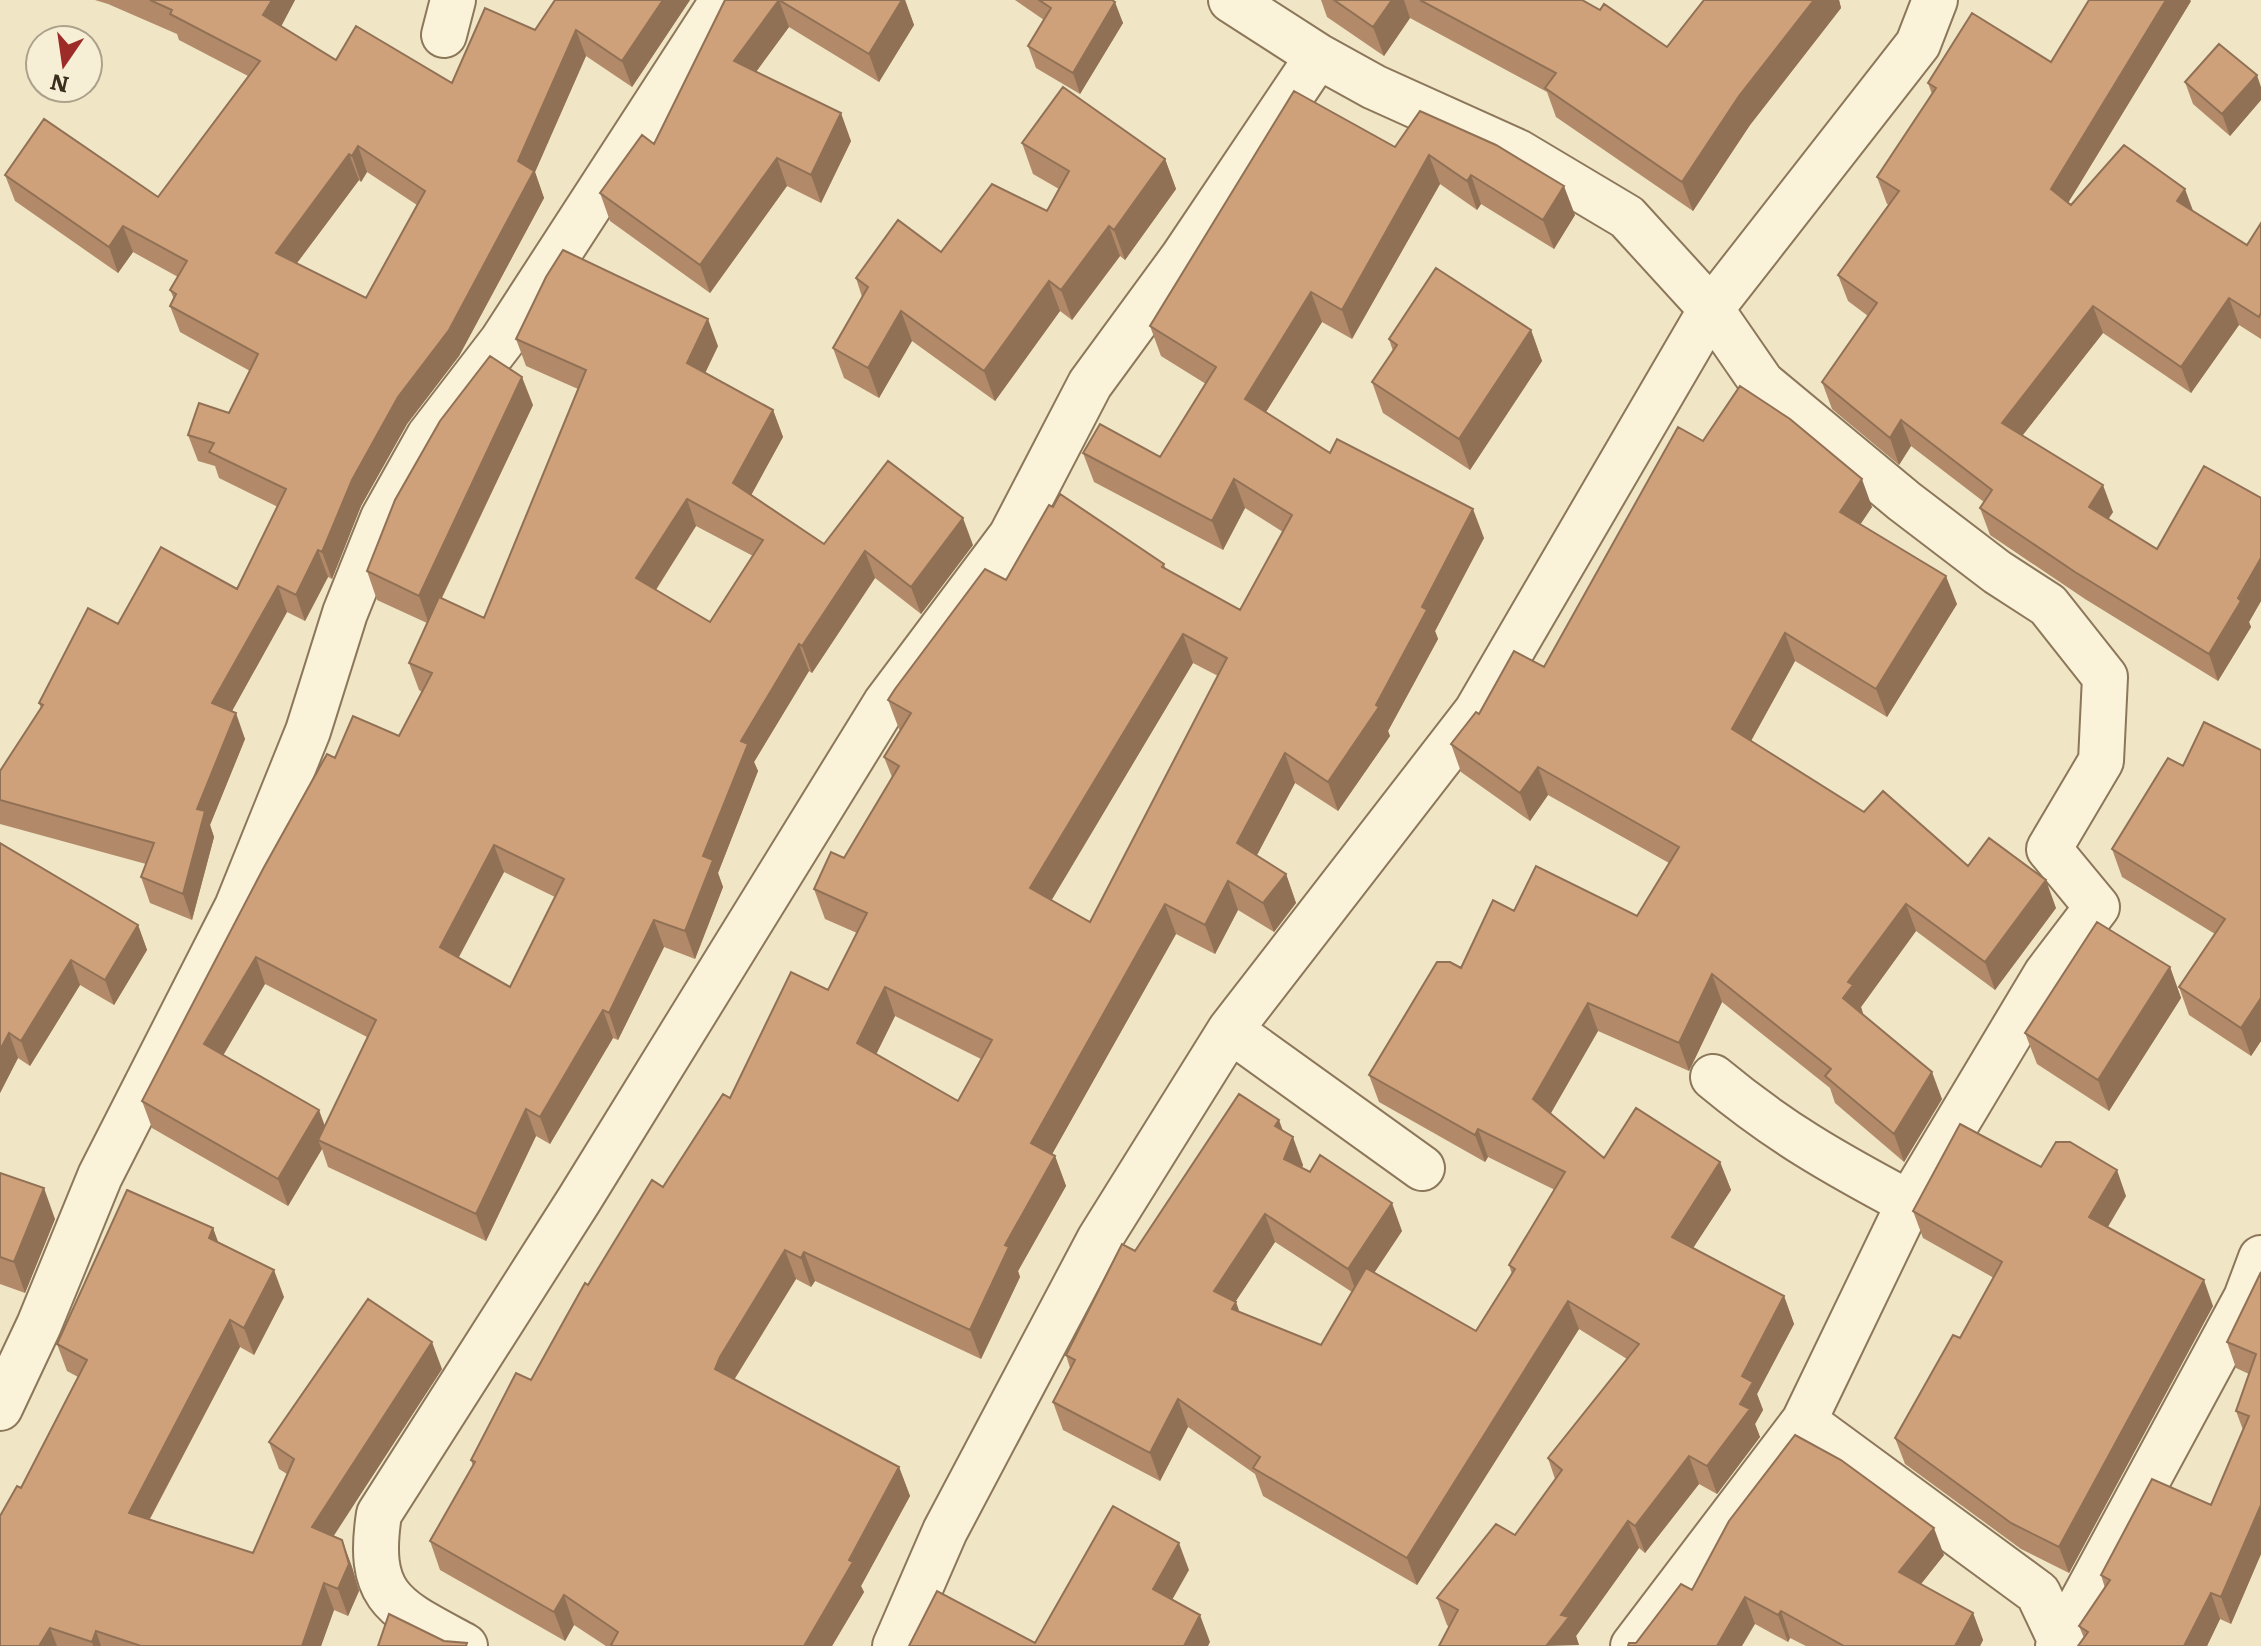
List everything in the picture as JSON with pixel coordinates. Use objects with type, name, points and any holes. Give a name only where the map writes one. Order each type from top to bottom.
[{"type":"street","points":[[0,1408],[39,1325],[100,1176],[237,907],[308,731],[345,613],[383,518],[429,436],[502,341],[723,0]]},
{"type":"street","points":[[1231,0],[1318,56],[1374,87],[1518,152],[1627,217],[1711,309],[1762,383],[1904,501],[1997,572],[2048,605],[2105,677],[2101,761],[2049,849],[2097,907],[2046,974],[1909,1203],[1804,1421],[1633,1646]]},
{"type":"street","points":[[895,1646],[945,1531],[1099,1240],[1230,1030],[1476,712],[1711,309],[1918,44],[1935,0]]},
{"type":"street","points":[[465,1646],[403,1610],[377,1580],[373,1551],[379,1514],[579,1200],[885,704],[1011,536],[1090,384],[1183,257],[1318,56]]},
{"type":"street","points":[[1230,1030],[1422,1168]]},
{"type":"street","points":[[1713,1077],[1764,1120],[1811,1151],[1909,1203]]},
{"type":"street","points":[[2060,1645],[2246,1298],[2261,1258]]},
{"type":"street","points":[[1804,1421],[2038,1593],[2060,1645]]},
{"type":"building","points":[[150,0],[272,0],[263,15],[336,60],[356,26],[452,83],[485,8],[535,30],[555,0],[663,0],[622,61],[576,30],[518,161],[534,171],[449,330],[398,397],[352,480],[322,552],[318,550],[296,595],[278,586],[212,703],[236,713],[197,809],[205,811],[183,894],[141,877],[154,843],[0,800],[0,771],[43,705],[39,703],[88,608],[118,624],[161,547],[237,589],[286,489],[209,452],[214,443],[188,435],[199,403],[229,413],[258,354],[170,306],[176,294],[170,290],[187,261],[123,226],[109,247],[5,175],[44,119],[158,197],[260,61],[170,14],[172,10]],"holes":[[[358,146],[425,191],[366,298],[276,253]]]},
{"type":"building","points":[[725,0],[779,0],[734,61],[841,113],[811,175],[777,158],[700,265],[600,193],[642,135],[654,144]]},
{"type":"building","points":[[779,0],[902,0],[869,54]]},
{"type":"building","points":[[1039,0],[1115,2],[1073,73],[1028,46],[1051,8]]},
{"type":"building","points":[[1334,0],[1392,0],[1373,27]]},
{"type":"building","points":[[1420,0],[1582,0],[1600,10],[1604,4],[1667,47],[1704,0],[1814,0],[1739,96],[1682,182],[1545,88],[1556,73]]},
{"type":"building","points":[[2089,0],[2166,0],[2051,189],[2071,205],[2124,145],[2185,189],[2177,201],[2247,245],[2261,223],[2261,313],[2259,317],[2229,298],[2181,367],[2093,306],[2002,423],[2103,485],[2089,507],[2157,549],[2204,466],[2261,498],[2261,558],[2238,598],[2241,601],[2209,654],[2075,572],[1980,508],[1992,490],[1901,420],[1890,438],[1822,382],[1877,303],[1838,275],[1899,191],[1877,177],[1936,88],[1928,83],[1972,13],[2051,62]]},
{"type":"building","points":[[2219,44],[2257,75],[2222,114],[2185,82]]},
{"type":"building","points":[[1063,87],[1165,159],[1114,230],[1109,226],[1061,290],[1049,281],[984,371],[901,311],[868,368],[833,348],[868,287],[856,278],[898,220],[941,252],[992,184],[1047,211],[1069,171],[1022,143]]},
{"type":"building","points":[[1294,91],[1395,147],[1420,111],[1496,145],[1564,186],[1543,220],[1471,175],[1467,181],[1429,155],[1342,310],[1311,292],[1245,399],[1330,453],[1337,439],[1473,509],[1422,607],[1427,610],[1376,705],[1379,707],[1328,782],[1285,753],[1237,843],[1286,874],[1263,903],[1228,881],[1205,925],[1165,904],[1031,1143],[1055,1156],[1005,1245],[1009,1247],[970,1330],[804,1252],[801,1258],[785,1250],[720,1357],[715,1369],[899,1467],[849,1560],[853,1562],[804,1646],[613,1646],[618,1632],[564,1595],[554,1612],[430,1541],[475,1462],[471,1460],[516,1373],[531,1380],[585,1283],[588,1285],[652,1180],[663,1187],[723,1094],[730,1098],[791,972],[828,990],[867,913],[814,889],[831,852],[844,858],[899,766],[884,757],[911,713],[888,700],[985,569],[1006,580],[1049,505],[1053,507],[1060,494],[1164,564],[1162,567],[1240,610],[1292,515],[1234,479],[1212,521],[1083,453],[1100,424],[1160,457],[1216,367],[1150,326]],"holes":[[[1183,634],[1227,658],[1090,922],[1030,888]],[[885,987],[992,1040],[958,1101],[857,1043]]]},
{"type":"building","points":[[563,250],[708,319],[687,363],[773,410],[733,483],[824,544],[888,461],[963,518],[911,587],[865,551],[802,646],[799,644],[741,741],[748,744],[703,856],[713,860],[685,931],[654,920],[609,1013],[603,1010],[540,1117],[526,1109],[476,1214],[318,1140],[376,1020],[256,957],[204,1044],[319,1110],[278,1179],[142,1101],[263,869],[327,754],[335,758],[353,716],[399,736],[432,673],[409,663],[439,597],[484,618],[586,370],[516,339],[546,277]],"holes":[[[687,499],[763,540],[710,622],[636,578]],[[494,845],[564,879],[510,987],[440,947]]]},
{"type":"building","points":[[1436,268],[1531,330],[1459,439],[1372,382],[1397,345],[1389,339]]},
{"type":"building","points":[[490,356],[522,377],[419,596],[367,571],[395,500],[440,421]]},
{"type":"building","points":[[1740,386],[1790,419],[1862,479],[1840,512],[1946,576],[1876,689],[1785,633],[1732,729],[1864,812],[1883,791],[1968,866],[1989,838],[2046,880],[1985,962],[1906,904],[1848,982],[1853,985],[1843,998],[1932,1072],[1894,1134],[1825,1076],[1831,1069],[1712,974],[1679,1043],[1588,1003],[1533,1099],[1604,1158],[1636,1108],[1720,1162],[1672,1237],[1784,1296],[1742,1376],[1753,1382],[1740,1404],[1750,1409],[1707,1466],[1689,1456],[1635,1526],[1628,1521],[1561,1615],[1569,1617],[1546,1646],[1439,1646],[1458,1610],[1437,1598],[1496,1524],[1515,1535],[1562,1470],[1548,1458],[1639,1344],[1568,1301],[1407,1558],[1253,1468],[1260,1457],[1178,1399],[1150,1453],[1053,1402],[1075,1360],[1066,1355],[1122,1244],[1135,1251],[1239,1094],[1279,1120],[1275,1126],[1293,1137],[1284,1159],[1310,1172],[1320,1155],[1392,1203],[1348,1269],[1265,1214],[1214,1291],[1236,1302],[1232,1309],[1321,1345],[1366,1268],[1476,1331],[1515,1269],[1509,1265],[1565,1172],[1478,1129],[1475,1135],[1369,1075],[1437,962],[1450,962],[1461,968],[1493,900],[1514,911],[1536,866],[1637,916],[1679,847],[1538,767],[1520,793],[1451,744],[1476,712],[1479,714],[1514,651],[1544,667],[1678,427],[1703,441]]},
{"type":"building","points":[[2204,722],[2261,750],[2261,998],[2241,1028],[2179,987],[2225,919],[2112,849],[2168,758],[2183,766]]},
{"type":"building","points":[[0,843],[138,925],[105,980],[71,960],[21,1041],[9,1033],[0,1050]]},
{"type":"building","points":[[2097,922],[2170,967],[2098,1080],[2025,1033]]},
{"type":"building","points":[[1960,1124],[2041,1167],[2056,1142],[2070,1142],[2117,1170],[2089,1217],[2204,1280],[2059,1547],[2011,1523],[1895,1438],[1953,1335],[1960,1338],[2002,1262],[1913,1211]]},
{"type":"building","points":[[0,1173],[44,1188],[14,1262],[0,1257]]},
{"type":"building","points":[[127,1190],[213,1228],[209,1238],[274,1270],[244,1328],[230,1320],[129,1513],[253,1553],[294,1459],[269,1442],[368,1299],[432,1342],[312,1527],[342,1540],[349,1564],[338,1589],[324,1583],[302,1646],[141,1646],[96,1631],[92,1642],[50,1628],[39,1646],[0,1646],[0,1516],[17,1486],[21,1488],[87,1360],[57,1344]]},
{"type":"building","points":[[2261,1272],[2261,1505],[2221,1597],[2211,1593],[2184,1646],[2078,1646],[2088,1632],[2079,1626],[2110,1580],[2101,1575],[2152,1479],[2211,1505],[2249,1416],[2236,1411],[2256,1354],[2227,1342]]},
{"type":"building","points":[[1795,1435],[1841,1460],[1934,1528],[1899,1572],[1973,1613],[1955,1646],[1844,1646],[1781,1611],[1778,1615],[1745,1597],[1717,1646],[1628,1646],[1629,1643],[1636,1643],[1681,1584],[1692,1590],[1729,1521]]},
{"type":"building","points":[[1113,1506],[1179,1543],[1153,1589],[1200,1615],[1184,1646],[909,1646],[937,1591],[1035,1643]]},
{"type":"building","points":[[389,1614],[444,1641],[467,1643],[466,1646],[378,1646]]}]
